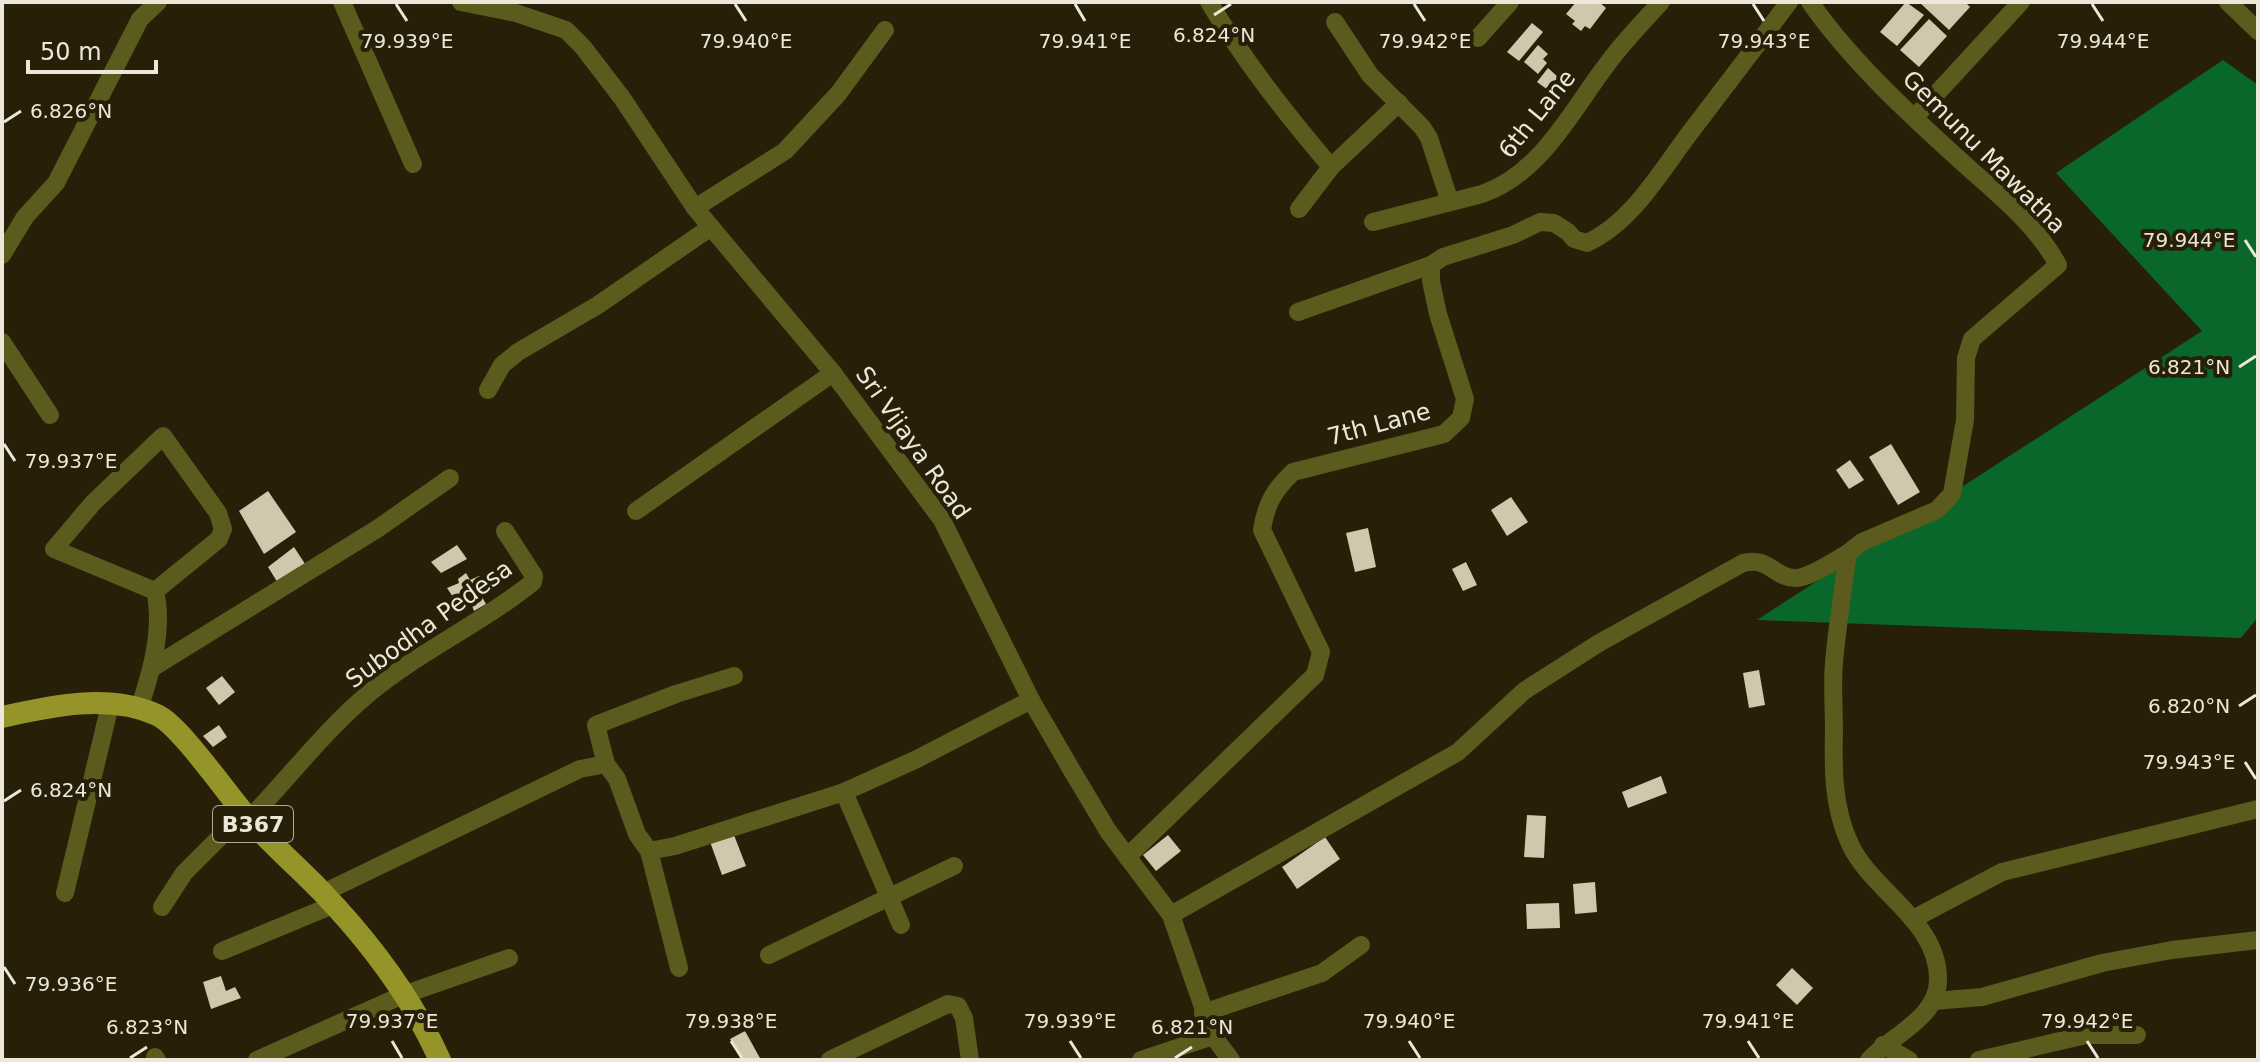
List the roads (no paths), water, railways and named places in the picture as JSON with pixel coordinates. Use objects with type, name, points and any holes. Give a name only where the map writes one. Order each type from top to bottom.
[{"type":"main road","name":"B367","points":[[2,717],[60,705],[110,705],[139,709],[166,720],[246,816],[328,899],[376,955],[426,1029],[440,1060]]},
{"type":"street","points":[[2,255],[25,217],[56,183],[140,19],[158,2]]},
{"type":"street","points":[[342,2],[413,164]]},
{"type":"street","name":"Sri Vijaya Road","points":[[461,2],[516,13],[566,30],[583,47],[622,98],[695,208],[833,373],[942,520],[1031,700],[1108,831],[1171,915],[1203,1013],[1213,1036],[1231,1060]]},
{"type":"street","points":[[1209,2],[1226,31],[1293,123],[1331,167]]},
{"type":"street","points":[[1478,38],[1510,2]]},
{"type":"street","name":"6th Lane","points":[[1373,222],[1497,189],[1532,165],[1608,62],[1661,2]]},
{"type":"street","points":[[1298,312],[1431,265],[1443,257],[1513,235],[1540,222],[1554,223],[1574,239],[1587,243],[1603,235],[1625,216],[1789,2]]},
{"type":"street","name":"Gemunu Mawatha","points":[[1810,2],[1823,21],[1915,117],[2014,209],[2052,253],[2058,265],[1972,339],[1966,358],[1965,420],[1952,494],[1937,510],[1862,542],[1848,553]]},
{"type":"street","points":[[1915,117],[2021,2]]},
{"type":"street","points":[[2228,2],[2258,31]]},
{"type":"street","points":[[1335,22],[1370,75],[1429,138],[1450,202]]},
{"type":"street","points":[[695,208],[785,151],[838,94],[885,30]]},
{"type":"street","points":[[1299,209],[1331,167],[1399,103]]},
{"type":"street","points":[[488,390],[502,365],[518,352],[598,305],[711,227]]},
{"type":"street","name":"7th Lane","points":[[1127,857],[1315,675],[1321,652],[1262,530],[1265,508],[1276,488],[1293,472],[1444,434],[1461,418],[1465,399],[1438,314],[1431,265]]},
{"type":"street","points":[[2,342],[50,415]]},
{"type":"street","points":[[636,511],[833,373]]},
{"type":"street","points":[[163,436],[218,513],[223,529],[219,539],[155,591],[54,549],[93,503],[163,436]]},
{"type":"street","points":[[152,668],[377,529],[450,478]]},
{"type":"street","name":"Subodha Pedesa","points":[[246,816],[366,696],[413,660],[533,582],[534,576],[505,531]]},
{"type":"street","points":[[1171,915],[1458,752],[1524,691],[1599,643],[1743,563],[1762,561],[1782,574],[1801,578],[1848,553]]},
{"type":"street","points":[[1848,553],[1834,664],[1833,781],[1839,814],[1850,844],[1865,870],[1913,919],[1927,940],[1938,979],[1934,1001],[1924,1014],[1883,1045],[1869,1060]]},
{"type":"street","points":[[139,709],[152,668],[158,604],[155,591]]},
{"type":"street","points":[[679,968],[649,851],[637,834],[617,779],[606,764],[596,730],[600,722],[734,676]]},
{"type":"street","points":[[649,851],[675,846],[844,792],[917,759],[1031,700]]},
{"type":"street","points":[[65,893],[110,705]]},
{"type":"street","points":[[222,951],[580,769],[606,764]]},
{"type":"street","points":[[844,792],[901,925]]},
{"type":"street","points":[[1913,919],[2002,872],[2258,809]]},
{"type":"street","points":[[162,907],[184,873],[246,816]]},
{"type":"street","points":[[769,955],[954,866]]},
{"type":"street","points":[[1934,1001],[1982,997],[2102,963],[2172,950],[2258,940]]},
{"type":"street","points":[[1203,1013],[1322,973],[1361,945]]},
{"type":"street","points":[[257,1060],[403,995],[509,958]]},
{"type":"street","points":[[830,1060],[948,1004],[958,1006],[964,1018],[970,1060]]},
{"type":"street","points":[[1979,1060],[2086,1035],[2137,1035]]},
{"type":"street","points":[[1141,1060],[1213,1036]]},
{"type":"street","points":[[1883,1045],[1909,1060]]}]
